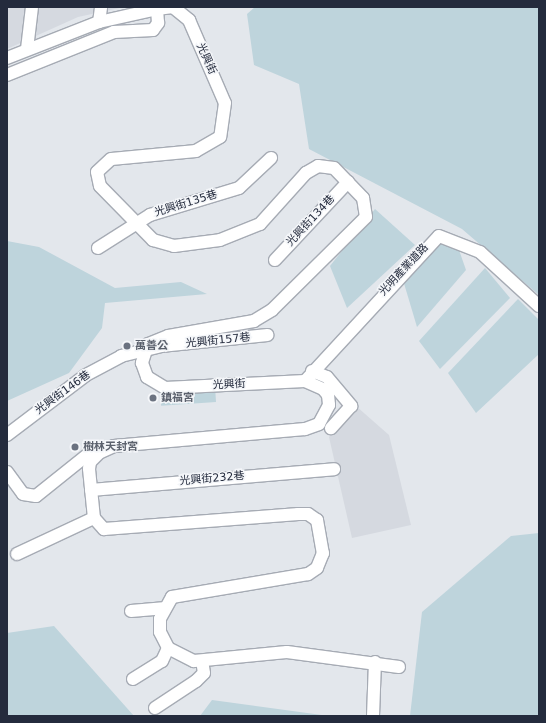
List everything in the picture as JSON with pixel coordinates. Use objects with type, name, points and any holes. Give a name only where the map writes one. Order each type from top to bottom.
[{"type":"street","points":[[27,49],[32,7]]},
{"type":"street","points":[[99,22],[101,7]]},
{"type":"street","name":"光興街","points":[[7,58],[99,22],[157,9],[173,7],[189,20],[225,103],[224,120],[220,137],[196,151],[111,159],[97,172],[100,186],[153,240],[174,246],[220,240],[260,224],[306,173],[318,166],[334,168],[363,198],[366,217],[272,310],[254,322],[168,336],[145,349],[142,363],[146,377],[165,388],[308,376],[323,388],[328,395],[328,405],[314,427],[114,446],[90,462],[94,518]]},
{"type":"street","points":[[7,75],[114,32],[153,30],[158,23],[157,9]]},
{"type":"street","name":"光興街135巷","points":[[98,248],[134,222],[239,188],[271,158]]},
{"type":"street","name":"光興街134巷","points":[[275,260],[348,182]]},
{"type":"street","name":"光明產業道路","points":[[308,376],[440,236],[480,252],[539,306]]},
{"type":"street","name":"光興街157巷","points":[[145,349],[267,335]]},
{"type":"street","name":"光興街146巷","points":[[7,435],[86,375],[120,356],[145,349]]},
{"type":"street","points":[[308,376],[327,377],[351,406],[331,428]]},
{"type":"street","points":[[7,473],[24,494],[36,496],[103,442],[114,446]]},
{"type":"street","name":"光興街232巷","points":[[91,490],[334,469]]},
{"type":"street","points":[[17,554],[94,518],[104,529],[117,530],[308,514],[317,520],[323,553],[317,568],[308,574],[172,597],[163,608],[160,632],[168,648],[194,661],[287,652],[375,662],[399,667]]},
{"type":"street","points":[[131,610],[163,608]]},
{"type":"street","points":[[133,679],[162,661],[168,648]]},
{"type":"street","points":[[155,708],[196,681],[204,673],[202,661]]},
{"type":"street","points":[[372,716],[375,662]]},
{"type":"shaded area","points":[[7,7],[124,7],[78,17],[7,49]]},
{"type":"shaded area","points":[[255,7],[539,7],[539,295],[462,229],[309,149],[299,84],[254,65],[247,14]]},
{"type":"shaded area","points":[[375,209],[415,245],[347,308],[330,266]]},
{"type":"shaded area","points":[[440,240],[459,250],[466,270],[417,327],[403,280]]},
{"type":"shaded area","points":[[7,241],[39,247],[115,288],[181,282],[207,294],[105,303],[102,328],[69,373],[7,401]]},
{"type":"shaded area","points":[[485,268],[510,298],[440,369],[419,341]]},
{"type":"shaded area","points":[[518,299],[539,320],[539,354],[476,413],[448,373]]},
{"type":"shaded area","points":[[215,387],[216,402],[161,406],[160,391]]},
{"type":"shaded area","points":[[356,406],[389,435],[411,525],[352,538],[329,437]]},
{"type":"shaded area","points":[[539,533],[539,716],[410,716],[422,612],[511,536]]},
{"type":"shaded area","points":[[54,626],[134,716],[7,716],[7,633]]},
{"type":"shaded area","points":[[212,700],[329,716],[200,716]]},
{"type":"place","name":"萬善公","points":[[127,346]]},
{"type":"place","name":"鎮福宮","points":[[153,398]]},
{"type":"place","name":"樹林天封宮","points":[[75,447]]}]
